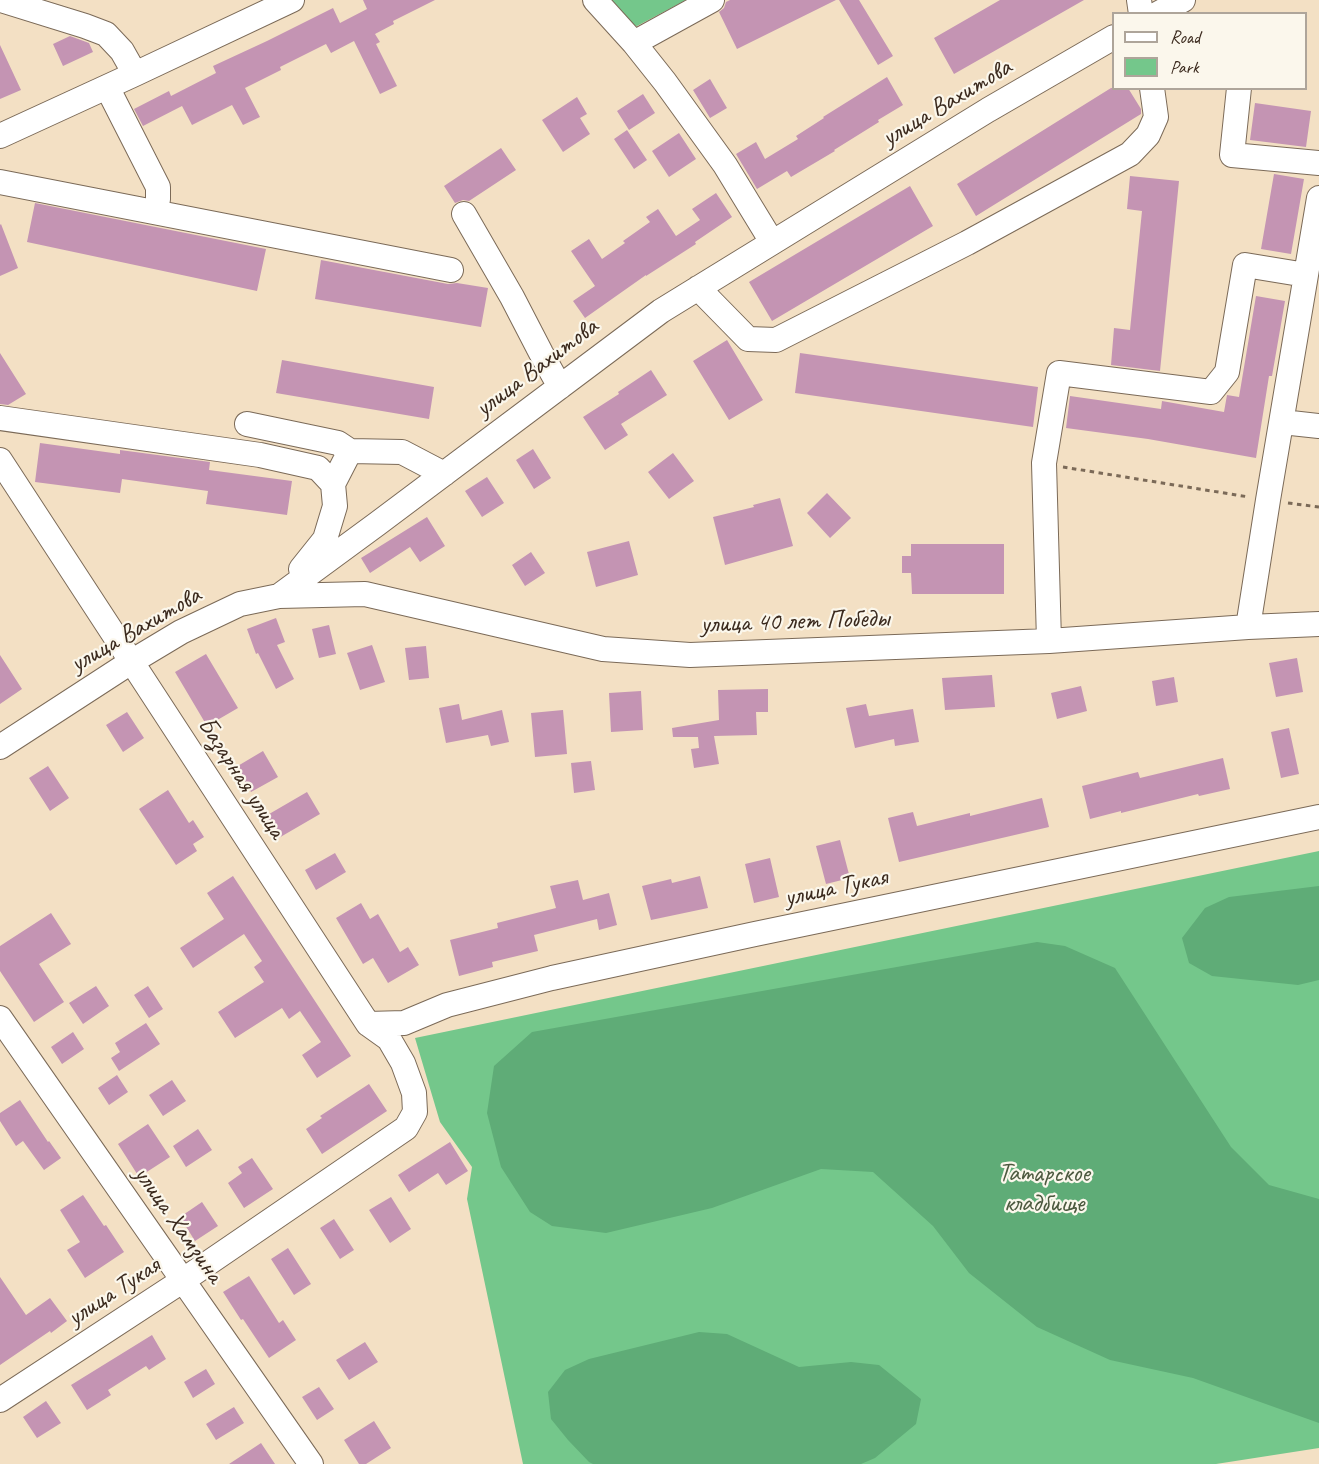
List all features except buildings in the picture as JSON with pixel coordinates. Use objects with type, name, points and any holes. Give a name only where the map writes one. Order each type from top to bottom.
[{"type":"street","points":[[1,0],[106,34],[122,51],[135,75]]},
{"type":"street","points":[[0,136],[292,0]]},
{"type":"street","points":[[595,0],[665,82],[725,165],[772,242]]},
{"type":"street","points":[[634,43],[712,0]]},
{"type":"street","points":[[1161,12],[1183,0]]},
{"type":"street","name":"улица Вахитова","points":[[0,747],[181,632],[240,604],[279,596],[661,310],[988,110],[1112,38]]},
{"type":"street","points":[[107,87],[158,187],[156,212]]},
{"type":"street","points":[[698,288],[748,339],[776,340],[967,243],[1130,154],[1148,135],[1156,117],[1152,90]]},
{"type":"street","points":[[1239,90],[1232,155],[1319,163]]},
{"type":"street","points":[[0,182],[451,270]]},
{"type":"street","points":[[1248,627],[1319,198]]},
{"type":"street","points":[[464,214],[560,387]]},
{"type":"street","points":[[1048,641],[1044,464],[1059,373],[1211,392],[1227,372],[1245,265],[1306,275]]},
{"type":"street","points":[[0,418],[260,455],[318,468],[333,484]]},
{"type":"street","points":[[1281,422],[1319,426]]},
{"type":"street","points":[[247,424],[338,443],[350,451],[402,452],[444,474]]},
{"type":"street","points":[[279,596],[325,539],[335,506],[333,484],[350,451]]},
{"type":"street","name":"Базарная улица","points":[[0,460],[368,1024],[388,1040],[403,1063],[414,1093],[415,1112],[406,1128]]},
{"type":"street","name":"улица 40 лет Победы","points":[[279,596],[365,594],[603,649],[690,655],[1048,641],[1319,624]]},
{"type":"street","name":"улица Тукая","points":[[368,1024],[404,1023],[447,1005],[552,978],[1319,817]]},
{"type":"street","name":"улица Хамзина","points":[[0,1018],[311,1464]]},
{"type":"street","name":"улица Тукая","points":[[0,1400],[182,1281],[406,1128]]},
{"type":"path","points":[[1044,464],[1319,507]]},
{"type":"green space","points":[[591,0],[686,0],[637,26],[612,21]]},
{"type":"green space","name":"Татарское кладбище","points":[[1319,851],[1319,1448],[1216,1464],[523,1464],[467,1199],[472,1167],[440,1122],[415,1038]]},
{"type":"green space","points":[[1319,886],[1319,980],[1298,985],[1212,976],[1189,963],[1182,938],[1205,908],[1229,897]]},
{"type":"green space","points":[[1037,942],[1065,946],[1115,968],[1231,1147],[1269,1185],[1319,1199],[1319,1423],[1193,1378],[1110,1360],[1037,1327],[969,1273],[933,1226],[873,1172],[821,1169],[712,1208],[606,1233],[552,1226],[530,1212],[501,1167],[487,1113],[494,1066],[532,1032]]},
{"type":"green space","points":[[699,1332],[727,1334],[799,1367],[851,1362],[879,1365],[921,1399],[916,1424],[875,1458],[861,1464],[593,1464],[568,1440],[551,1419],[548,1392],[565,1370],[589,1359]]}]
